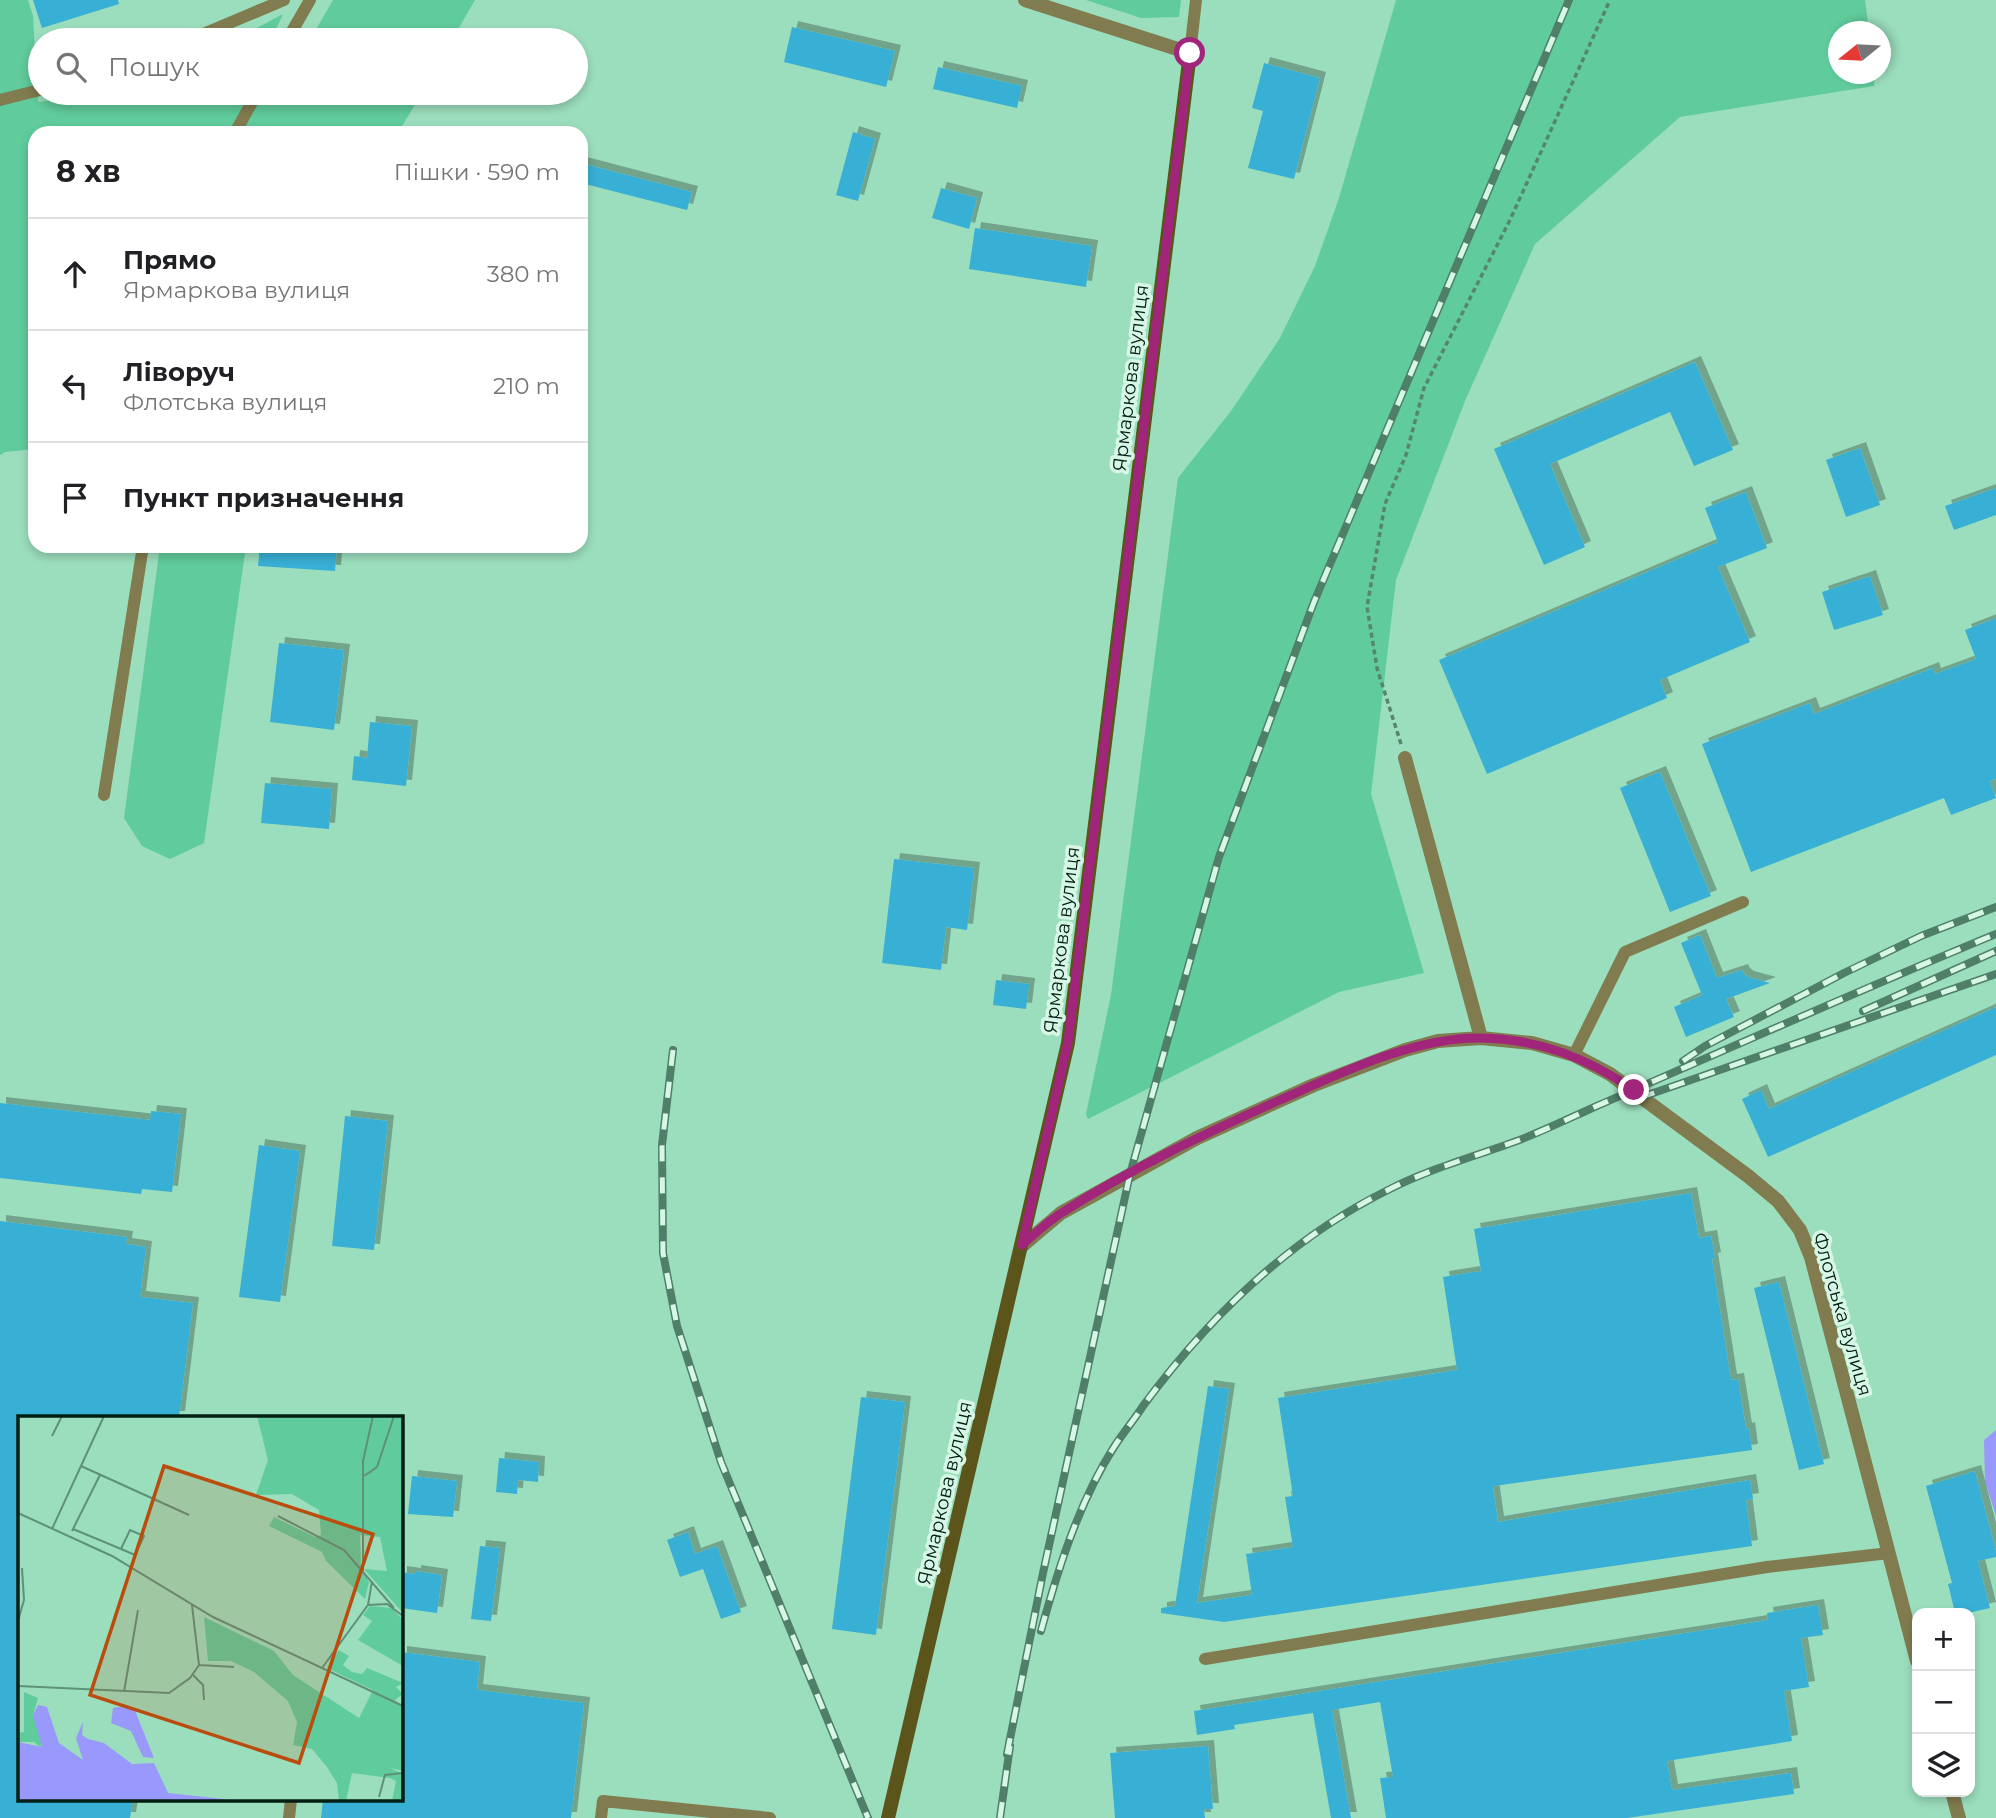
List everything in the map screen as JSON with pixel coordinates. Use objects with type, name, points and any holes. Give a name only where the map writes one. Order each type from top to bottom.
[{"type":"street","points":[[1025,0],[1190,53]]},
{"type":"street","name":"Ярмаркова вулиця","points":[[888,1818],[1068,1042],[1190,53]]},
{"type":"street","points":[[1405,758],[1482,1038]]},
{"type":"street","name":"Флотська вулиця","points":[[1022,1245],[1061,1213],[1197,1138],[1314,1085],[1405,1050],[1438,1041],[1482,1038],[1532,1043],[1574,1055],[1634,1090],[1748,1176],[1778,1202],[1800,1230],[1811,1257],[1912,1642]]},
{"type":"street","points":[[1953,1797],[1959,1818]]},
{"type":"lane","points":[[218,28],[284,0]]},
{"type":"lane","points":[[294,28],[310,0]]},
{"type":"lane","points":[[1190,53],[1196,0]]},
{"type":"lane","points":[[0,100],[28,93]]},
{"type":"lane","points":[[239,126],[250,105]]},
{"type":"lane","points":[[104,796],[142,553]]},
{"type":"lane","points":[[1574,1055],[1625,952],[1743,902]]},
{"type":"lane","points":[[1205,1660],[1753,1569],[1889,1553]]},
{"type":"lane","points":[[289,1818],[291,1800]]},
{"type":"lane","points":[[601,1818],[603,1801],[770,1818]]},
{"type":"path","points":[[1405,758],[1377,668],[1367,607],[1385,504],[1406,455],[1424,388],[1510,220],[1610,0]]},
{"type":"green space","points":[[0,0],[28,0],[33,16],[34,28],[28,28],[28,105],[415,105],[402,126],[28,126],[28,450],[0,455]]},
{"type":"green space","points":[[333,0],[475,0],[459,28],[317,28]]},
{"type":"green space","points":[[1086,0],[1181,0],[1179,17],[1141,18]]},
{"type":"green space","points":[[1396,0],[1865,0],[1868,21],[1828,21],[1828,84],[1874,86],[1680,117],[1535,244],[1465,401],[1396,580],[1371,794],[1424,973],[1339,992],[1088,1119],[1086,1114],[1111,995],[1178,478],[1231,411],[1280,338],[1315,266],[1339,198]]},
{"type":"green space","points":[[283,14],[277,28],[257,28]]},
{"type":"green space","points":[[159,553],[245,553],[204,843],[170,859],[142,846],[124,818]]},
{"type":"shaded area","points":[[1996,1430],[1996,1516],[1985,1481],[1984,1440]]},
{"type":"building","points":[[33,0],[118,0],[119,4],[42,28]]},
{"type":"building","points":[[792,27],[895,51],[886,87],[784,62]]},
{"type":"building","points":[[1264,63],[1320,78],[1294,179],[1248,168],[1263,111],[1252,108]]},
{"type":"building","points":[[938,67],[1022,86],[1017,108],[933,89]]},
{"type":"building","points":[[853,132],[875,139],[858,201],[836,195]]},
{"type":"building","points":[[588,165],[692,192],[687,210],[588,185]]},
{"type":"building","points":[[941,188],[977,198],[969,229],[932,218]]},
{"type":"building","points":[[975,228],[1092,246],[1086,287],[969,269]]},
{"type":"building","points":[[1695,362],[1733,450],[1694,466],[1670,412],[1550,464],[1585,547],[1544,565],[1494,449]]},
{"type":"building","points":[[1860,448],[1880,505],[1846,517],[1826,460]]},
{"type":"building","points":[[1996,488],[1996,515],[1954,530],[1945,506]]},
{"type":"building","points":[[1746,492],[1767,548],[1718,567],[1750,642],[1660,680],[1667,698],[1487,774],[1439,660],[1718,542],[1705,508]]},
{"type":"building","points":[[259,553],[336,553],[335,571],[258,566]]},
{"type":"building","points":[[1870,576],[1883,615],[1834,630],[1822,592]]},
{"type":"building","points":[[1996,618],[1996,779],[1990,781],[1996,798],[1951,815],[1944,798],[1751,872],[1702,744],[1810,703],[1814,714],[1933,668],[1935,674],[1976,659],[1965,630]]},
{"type":"building","points":[[279,643],[344,650],[334,730],[270,722]]},
{"type":"building","points":[[370,722],[412,726],[406,786],[352,780],[354,756],[367,758]]},
{"type":"building","points":[[1660,772],[1711,896],[1670,912],[1620,788]]},
{"type":"building","points":[[265,783],[332,789],[329,829],[261,823]]},
{"type":"building","points":[[894,859],[974,868],[967,930],[946,927],[941,970],[882,963]]},
{"type":"building","points":[[1700,935],[1717,978],[1742,970],[1748,977],[1770,983],[1726,999],[1734,1017],[1686,1037],[1674,1007],[1702,995],[1681,943]]},
{"type":"building","points":[[996,980],[1029,984],[1026,1009],[993,1005]]},
{"type":"building","points":[[1996,1007],[1996,1055],[1768,1157],[1742,1099],[1761,1090],[1769,1109]]},
{"type":"building","points":[[0,1103],[150,1120],[151,1111],[181,1114],[172,1192],[142,1189],[141,1194],[0,1178]]},
{"type":"building","points":[[345,1116],[388,1121],[374,1250],[332,1246]]},
{"type":"building","points":[[259,1145],[300,1151],[280,1302],[239,1297]]},
{"type":"building","points":[[1691,1193],[1699,1238],[1711,1236],[1715,1258],[1712,1259],[1731,1380],[1738,1379],[1752,1450],[1494,1486],[1498,1522],[1750,1480],[1753,1499],[1746,1500],[1752,1546],[1224,1622],[1161,1613],[1161,1608],[1175,1606],[1208,1386],[1229,1389],[1197,1603],[1252,1595],[1246,1554],[1293,1547],[1285,1497],[1293,1496],[1278,1398],[1457,1370],[1443,1277],[1481,1271],[1474,1229]]},
{"type":"building","points":[[0,1221],[127,1237],[126,1244],[146,1247],[140,1297],[193,1303],[179,1416],[18,1416],[18,1800],[133,1800],[130,1818],[0,1818]]},
{"type":"building","points":[[1779,1282],[1824,1464],[1799,1470],[1754,1288]]},
{"type":"building","points":[[861,1397],[905,1402],[876,1635],[832,1629]]},
{"type":"building","points":[[499,1458],[539,1462],[538,1482],[518,1480],[517,1494],[496,1492]]},
{"type":"building","points":[[1975,1471],[1996,1552],[1996,1557],[1978,1561],[1990,1608],[1975,1611],[1975,1608],[1954,1608],[1948,1584],[1952,1583],[1926,1486]]},
{"type":"building","points":[[412,1476],[457,1481],[453,1517],[408,1514]]},
{"type":"building","points":[[688,1532],[695,1554],[717,1546],[741,1612],[721,1619],[703,1569],[680,1577],[667,1540]]},
{"type":"building","points":[[480,1546],[500,1548],[491,1621],[471,1619]]},
{"type":"building","points":[[415,1571],[442,1575],[437,1613],[402,1608],[402,1572],[415,1574]]},
{"type":"building","points":[[1818,1605],[1823,1635],[1801,1638],[1809,1687],[1784,1691],[1792,1741],[1667,1761],[1672,1790],[1791,1773],[1794,1794],[1627,1818],[1386,1818],[1380,1778],[1393,1777],[1380,1702],[1332,1710],[1351,1818],[1331,1818],[1313,1713],[1234,1725],[1235,1729],[1197,1735],[1194,1711],[1768,1620],[1767,1613]]},
{"type":"building","points":[[402,1652],[480,1662],[477,1690],[584,1703],[571,1818],[321,1818],[323,1800],[402,1800]]},
{"type":"building","points":[[1208,1746],[1213,1809],[1204,1809],[1205,1818],[1115,1818],[1110,1753]]},
{"type":"railway","points":[[1007,1754],[1043,1573],[1130,1174],[1219,857],[1314,602],[1569,0]]},
{"type":"railway","points":[[1683,1061],[1705,1046],[1844,973],[1921,936],[1996,907]]},
{"type":"railway","points":[[1041,1631],[1062,1560],[1080,1513],[1117,1442],[1168,1373],[1223,1312],[1253,1283],[1317,1232],[1404,1182],[1531,1136],[1996,934]]},
{"type":"railway","points":[[1863,1011],[1996,951]]},
{"type":"railway","points":[[1639,1098],[1996,974]]},
{"type":"railway","points":[[673,1050],[662,1145],[663,1253],[677,1326],[721,1462],[868,1818]]},
{"type":"railway","points":[[1000,1818],[1010,1746]]},
{"type":"route","points":[[1190,53],[1068,1042],[1022,1245],[1061,1213],[1197,1138],[1314,1085],[1405,1050],[1438,1041],[1482,1038],[1532,1043],[1574,1055],[1634,1090]]}]
